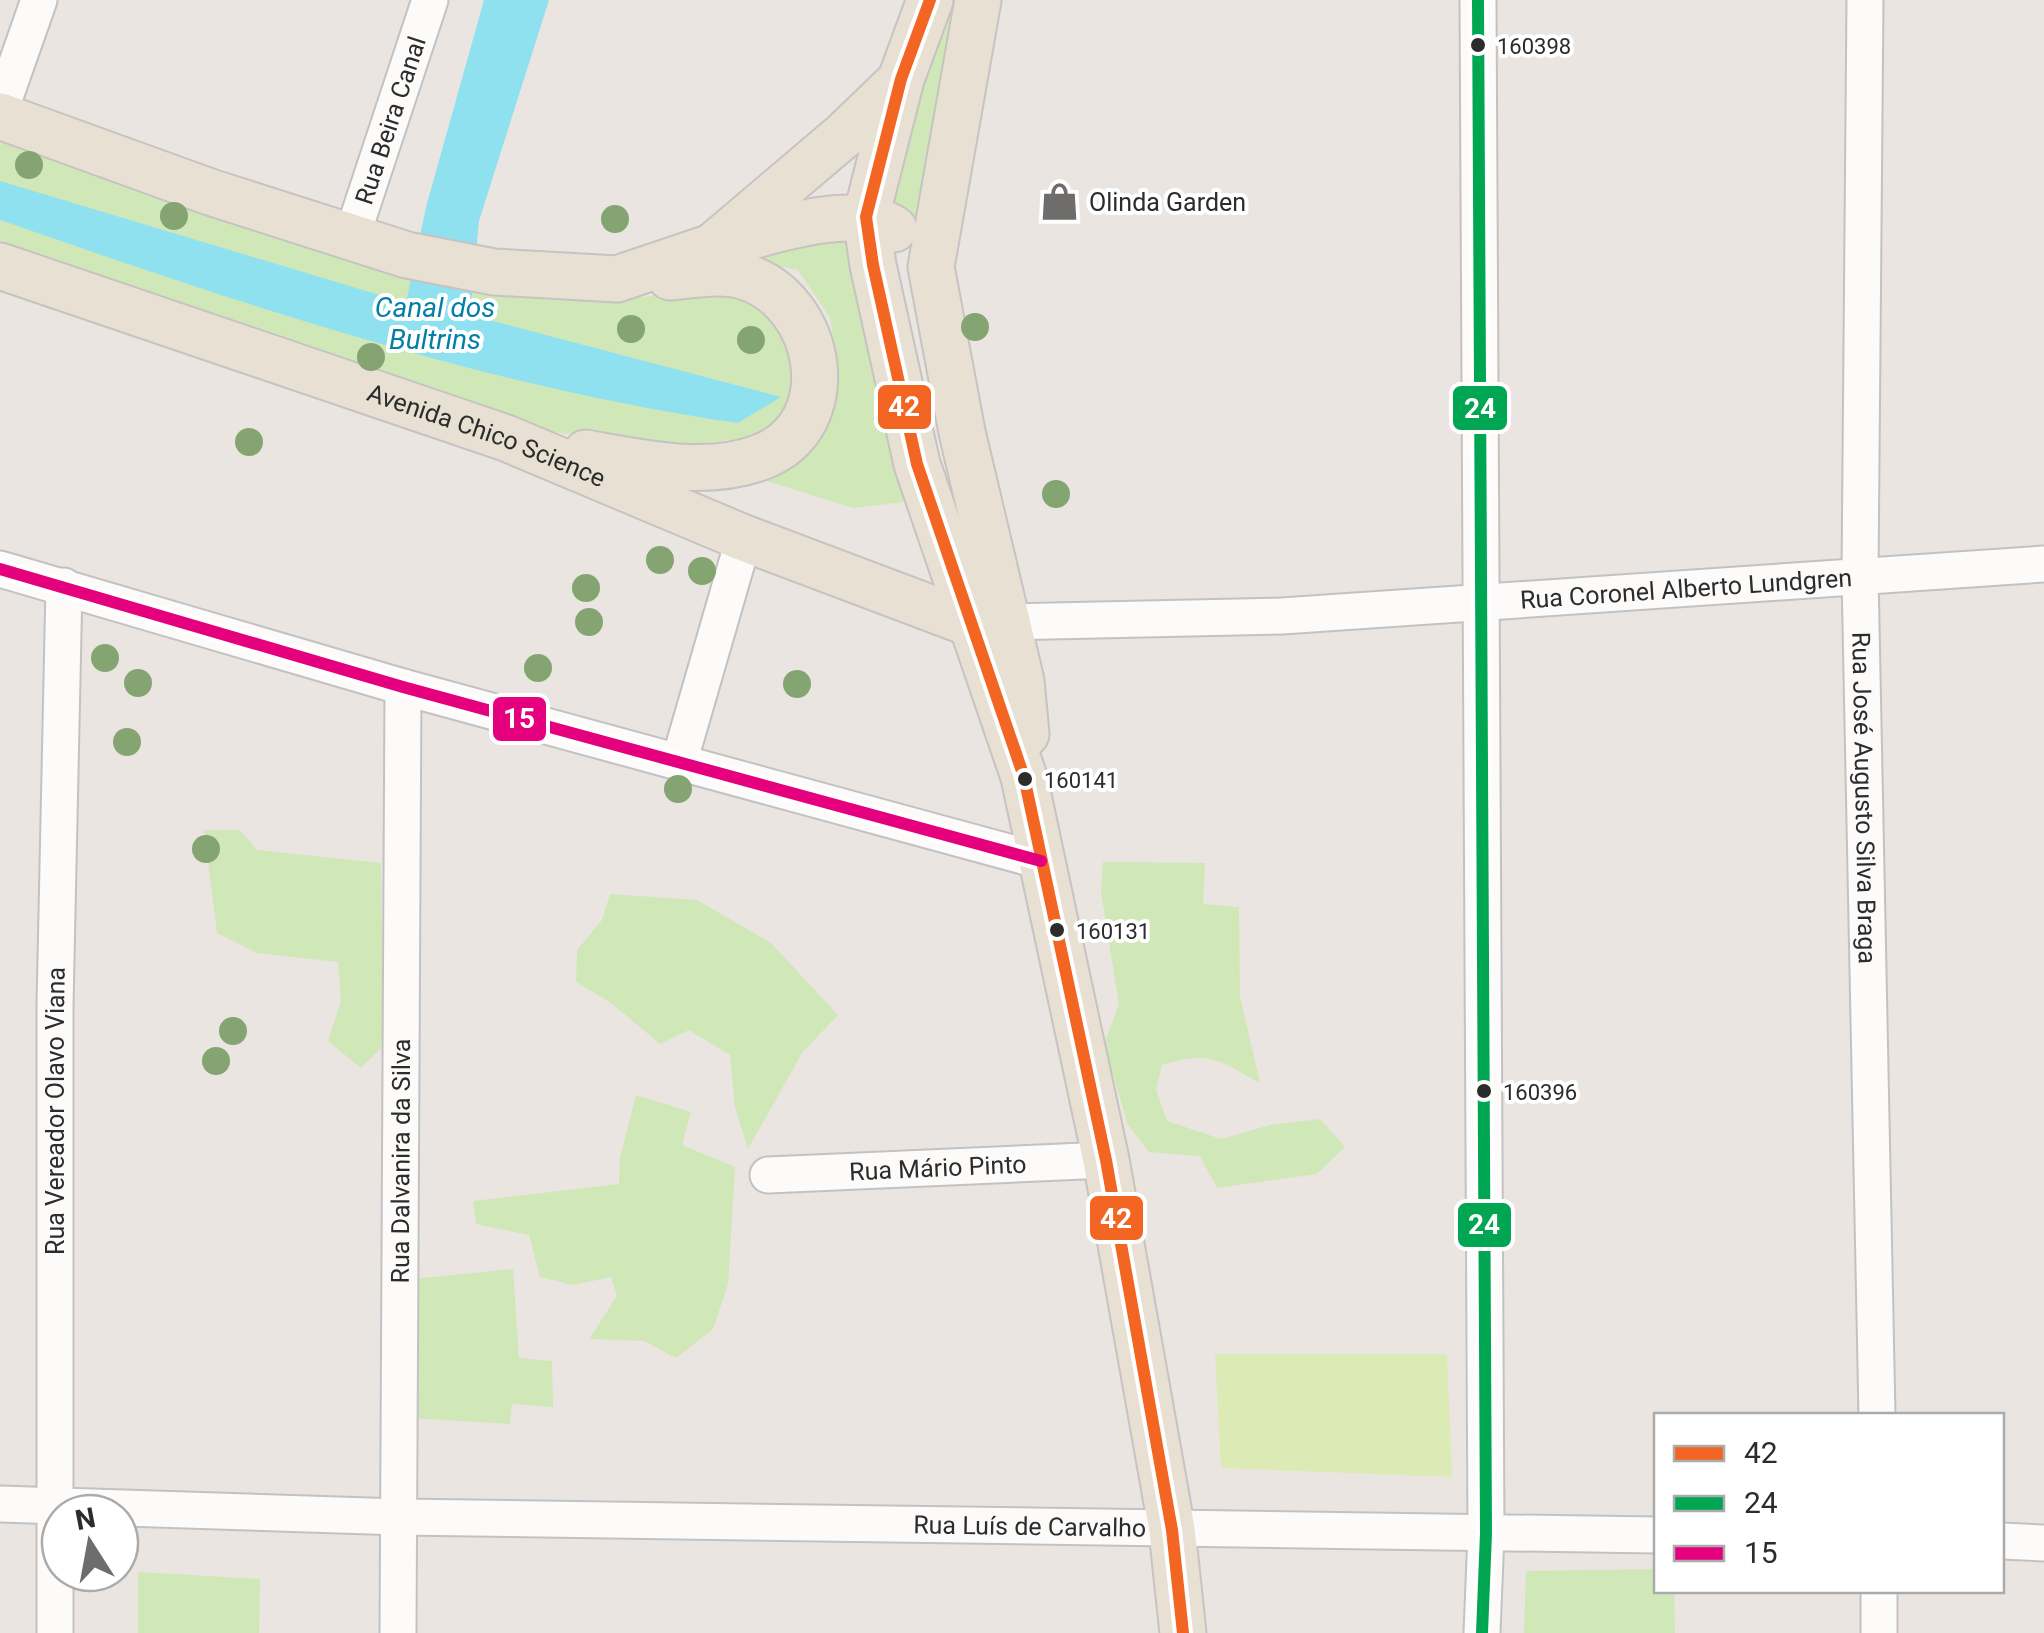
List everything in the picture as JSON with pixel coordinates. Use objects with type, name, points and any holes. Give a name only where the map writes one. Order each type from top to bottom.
[{"type":"main road","points":[[930,0],[902,79],[866,218],[917,464],[987,622]]},
{"type":"main road","points":[[978,0],[931,267],[987,622],[1106,1160],[1172,1530],[1183,1633]]},
{"type":"main road","points":[[712,247],[858,123],[902,79]]},
{"type":"main road","points":[[0,113],[351,239],[407,255],[560,279],[729,274],[756,282],[795,314],[814,350],[814,392],[794,432],[766,456],[744,463],[682,467],[506,438]]},
{"type":"main road","points":[[618,279],[712,247],[805,224],[866,218],[903,236],[931,267]]},
{"type":"main road","name":"Avenida Chico Science","points":[[0,266],[506,438],[744,538],[987,622]]},
{"type":"street","points":[[0,113],[40,0]]},
{"type":"street","name":"Rua Beira Canal","points":[[351,239],[430,0]]},
{"type":"street","points":[[1478,0],[1486,1533],[1482,1633]]},
{"type":"street","name":"Rua José Augusto Silva Braga","points":[[1865,0],[1860,575],[1877,1413]]},
{"type":"street","points":[[680,759],[744,538]]},
{"type":"street","name":"Rua Coronel Alberto Lundgren","points":[[987,622],[1282,616],[2044,564]]},
{"type":"street","points":[[0,568],[404,687],[1040,860]]},
{"type":"street","name":"Rua Vereador Olavo Viana","points":[[58,1493],[55,1006],[64,586]]},
{"type":"street","name":"Rua Dalvanira da Silva","points":[[398,1633],[404,687]]},
{"type":"street","name":"Rua Mário Pinto","points":[[768,1175],[1106,1160]]},
{"type":"street","name":"Rua Luís de Carvalho","points":[[0,1504],[40,1505]]},
{"type":"street","name":"Rua Luís de Carvalho","points":[[140,1508],[400,1517],[1654,1535]]},
{"type":"street","points":[[2004,1541],[2044,1542]]},
{"type":"street","name":"Rua Vereador Olavo Viana","points":[[55,1633],[56,1593]]},
{"type":"street","points":[[1879,1593],[1879,1633]]},
{"type":"green space","points":[[940,0],[966,0],[923,240],[882,206]]},
{"type":"green space","points":[[0,133],[429,277],[519,296],[617,300],[731,286],[769,306],[802,346],[797,409],[766,436],[666,447],[498,425],[0,253]]},
{"type":"green space","points":[[849,227],[904,502],[853,508],[757,478],[838,371],[830,318],[798,270],[726,257]]},
{"type":"green space","points":[[204,830],[240,830],[257,850],[381,863],[383,1046],[361,1068],[328,1041],[341,1001],[338,962],[257,953],[217,933]]},
{"type":"green space","points":[[1103,862],[1205,863],[1203,904],[1239,907],[1240,996],[1260,1083],[1234,1068],[1203,1058],[1162,1065],[1156,1090],[1167,1121],[1221,1139],[1270,1125],[1320,1119],[1345,1147],[1317,1174],[1217,1188],[1200,1156],[1149,1152],[1128,1125],[1104,1044],[1119,1004],[1101,892]]},
{"type":"green space","points":[[610,894],[697,900],[771,943],[838,1015],[802,1053],[748,1149],[735,1107],[730,1055],[689,1030],[660,1044],[610,1002],[576,982],[577,950],[602,920]]},
{"type":"green space","points":[[636,1095],[691,1112],[682,1145],[735,1167],[728,1284],[713,1329],[676,1358],[644,1341],[589,1339],[617,1296],[611,1277],[573,1285],[540,1277],[529,1235],[476,1224],[473,1201],[619,1184],[620,1158]]},
{"type":"green space","points":[[513,1269],[519,1358],[552,1361],[553,1407],[512,1404],[510,1424],[410,1418],[412,1279]]},
{"type":"green space","points":[[1215,1354],[1447,1354],[1452,1477],[1221,1468]]},
{"type":"green space","points":[[1654,1569],[1654,1593],[1674,1593],[1675,1633],[1524,1633],[1526,1571]]},
{"type":"green space","points":[[140,1572],[260,1579],[259,1633],[138,1633]]},
{"type":"water","name":"Canal dos Bultrins","points":[[484,0],[549,0],[479,221],[470,315],[781,397],[738,423],[550,387],[364,339],[0,220],[0,181],[406,303],[426,207]]},
{"type":"transit line","name":"42","points":[[930,0],[901,79],[866,217],[873,265],[917,464],[1024,777],[1106,1160],[1172,1530],[1183,1633]]},
{"type":"transit line","name":"24","points":[[1478,0],[1486,1533],[1482,1633]]},
{"type":"transit line","name":"15","points":[[0,569],[403,687],[1041,861]]},
{"type":"place","name":"160398","points":[[1478,45]]},
{"type":"place","name":"Olinda Garden","points":[[1059,202]]},
{"type":"place","name":"160141","points":[[1025,779]]},
{"type":"place","name":"160131","points":[[1057,930]]},
{"type":"place","name":"160396","points":[[1484,1091]]}]
